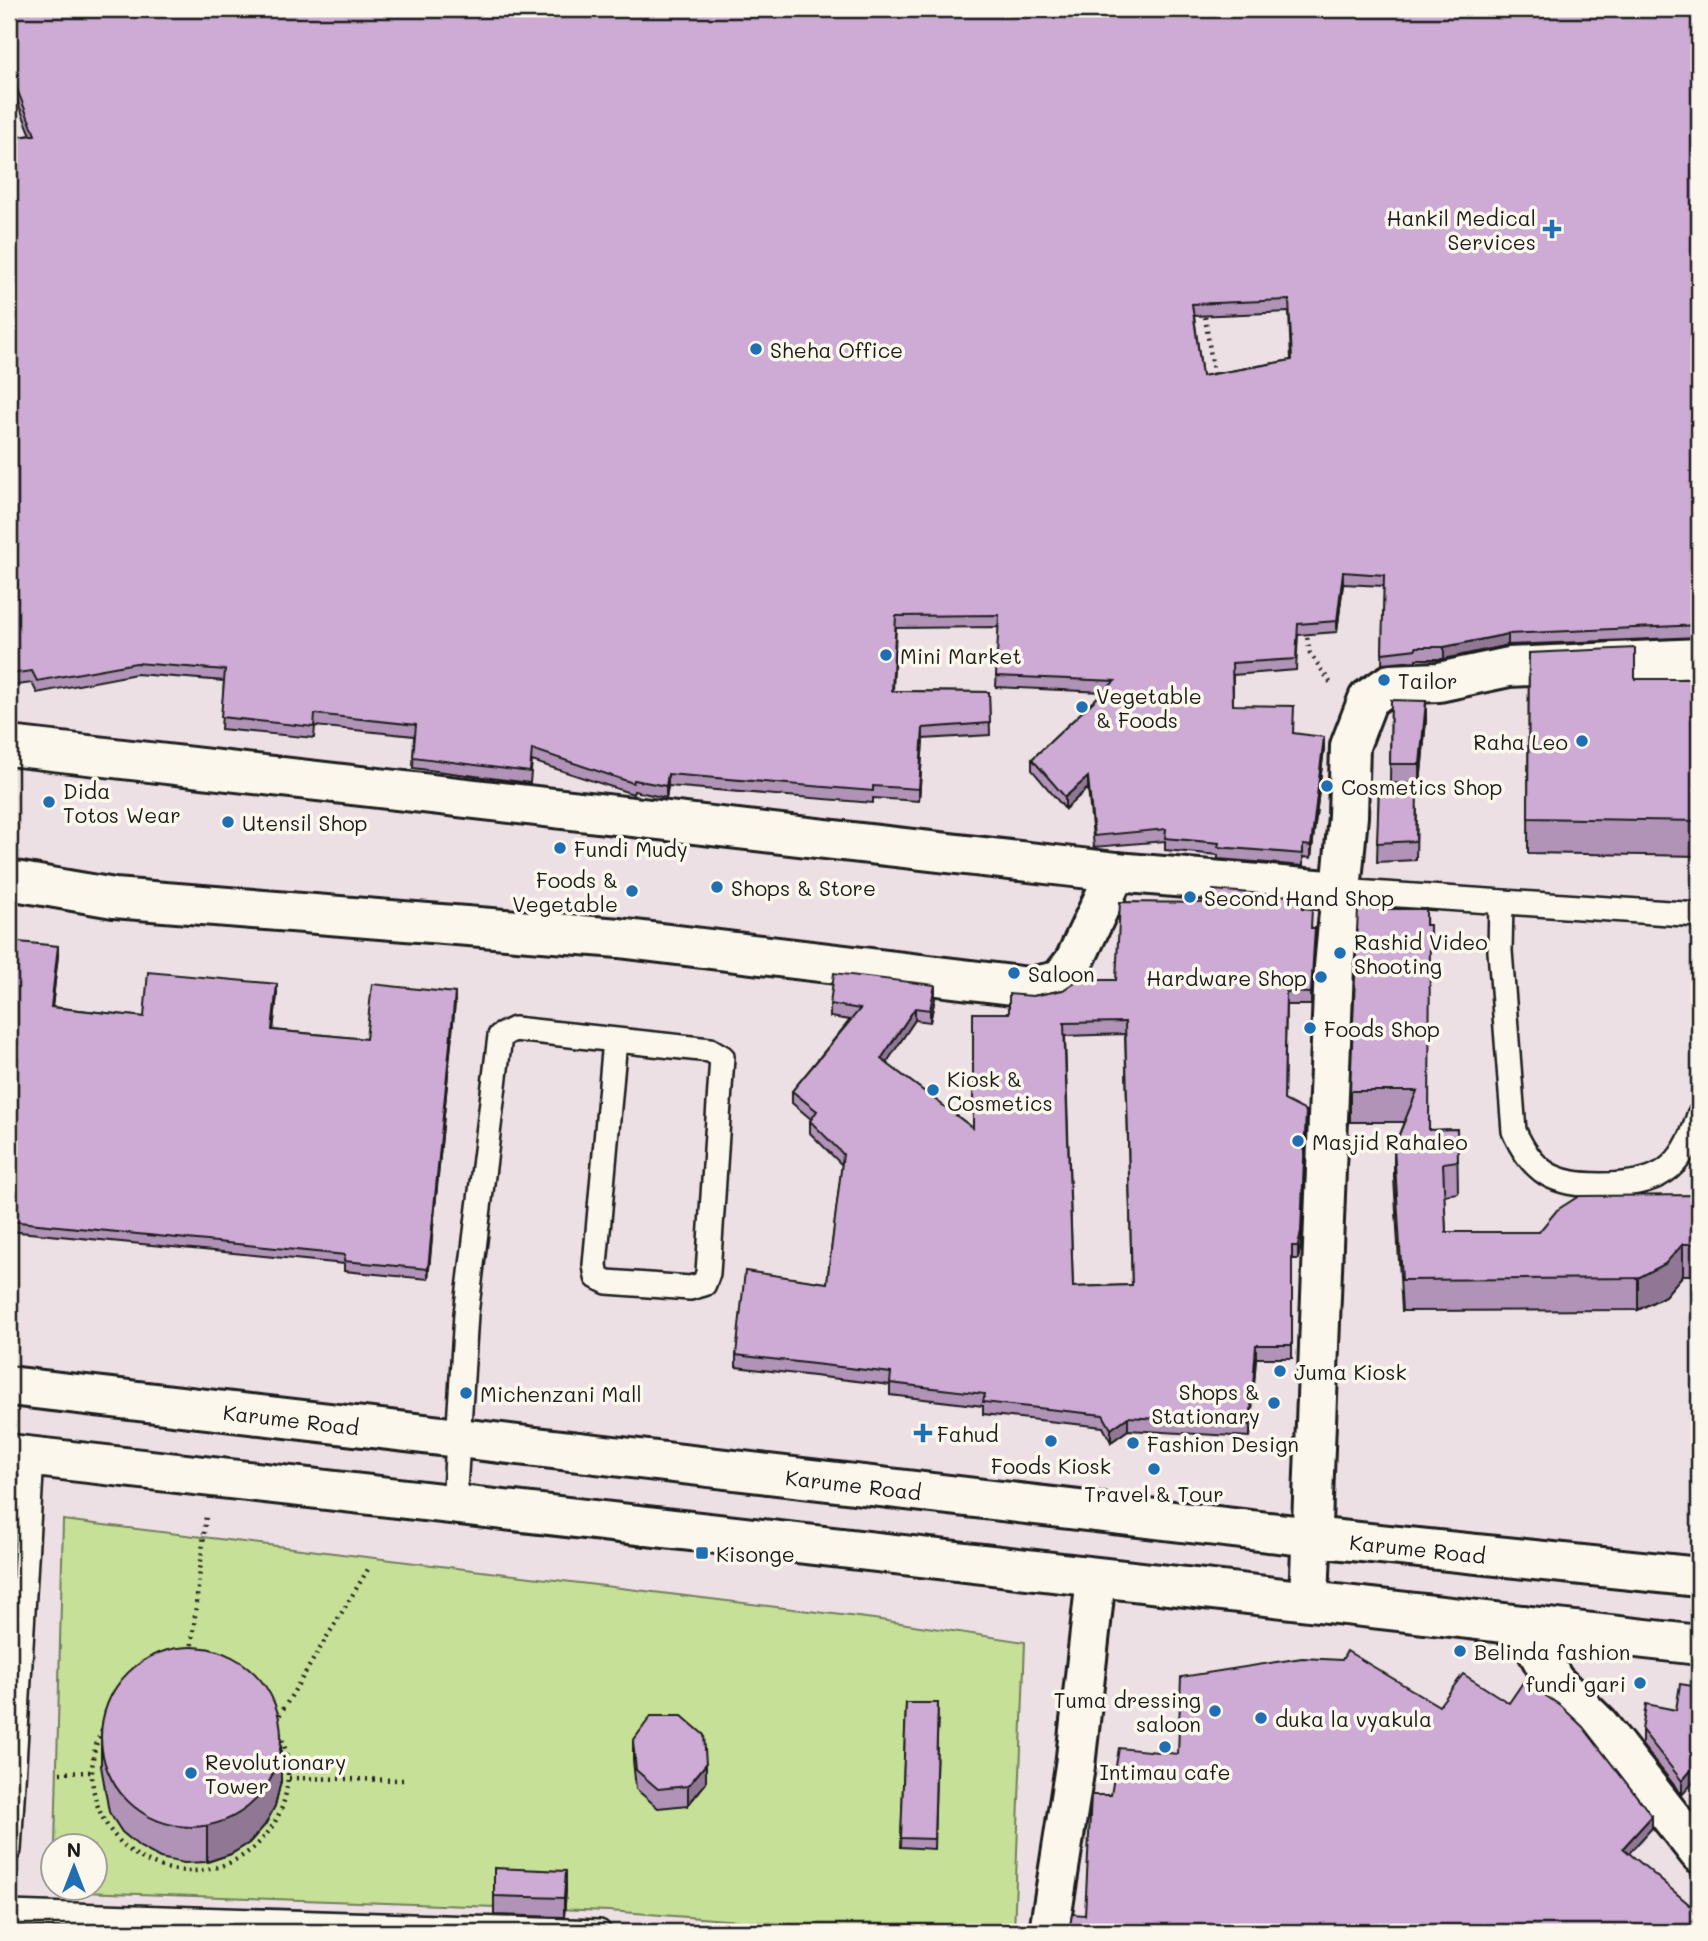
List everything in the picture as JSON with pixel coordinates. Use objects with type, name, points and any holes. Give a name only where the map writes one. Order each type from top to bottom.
[{"type":"street","points":[[1309,1600],[1334,967],[1348,816],[1350,746],[1368,699],[1390,684],[1439,682],[1508,667],[1699,658]]},
{"type":"street","points":[[9,746],[1116,872],[1340,891]]},
{"type":"street","points":[[9,880],[114,898],[619,938],[1030,988],[1059,981],[1074,962],[1116,872]]},
{"type":"street","name":"Karume Road","points":[[9,1386],[1312,1537],[1699,1577]]},
{"type":"street","points":[[20,1456],[1699,1645]]},
{"type":"street","points":[[1049,1932],[1075,1766],[1096,1578]]},
{"type":"street","points":[[1523,1625],[1554,1681],[1599,1725],[1699,1853]]},
{"type":"lane","points":[[1340,891],[1699,915]]},
{"type":"lane","points":[[1501,902],[1500,951],[1514,1130],[1524,1153],[1545,1174],[1573,1185],[1636,1185],[1657,1177],[1678,1159],[1694,1133],[1699,1115]]},
{"type":"lane","points":[[454,1505],[466,1314],[500,1036],[514,1029],[710,1050],[722,1057],[708,1273],[704,1284],[690,1288],[607,1282],[597,1277],[594,1265],[615,1040]]},
{"type":"lane","points":[[9,1850],[20,1456]]},
{"type":"lane","points":[[9,1913],[599,1932]]},
{"type":"path","points":[[1204,308],[1216,384]]},
{"type":"path","points":[[1305,626],[1310,653],[1332,685],[1368,699]]},
{"type":"path","points":[[189,1674],[210,1476]]},
{"type":"path","points":[[274,1724],[370,1566]]},
{"type":"path","points":[[189,1674],[229,1681],[262,1704],[284,1738],[289,1778],[280,1815],[257,1845],[225,1865],[187,1871],[150,1863],[118,1841],[98,1809],[91,1772],[98,1735],[120,1703],[152,1681],[189,1674]]},
{"type":"path","points":[[60,1773],[91,1772]]},
{"type":"path","points":[[289,1778],[403,1780]]},
{"type":"green space","points":[[63,1520],[874,1619],[1025,1642],[1014,1932],[883,1932],[609,1911],[108,1893],[108,1832],[55,1832]]},
{"type":"building","points":[[9,9],[1699,9],[1699,625],[1508,634],[1444,647],[1416,647],[1382,653],[1384,575],[1343,572],[1337,621],[1298,624],[1296,659],[1232,663],[1233,705],[1294,706],[1293,733],[1324,737],[1311,846],[1303,845],[1303,854],[1218,847],[1219,843],[1165,838],[1166,829],[1094,836],[1088,777],[1065,797],[1032,759],[1115,681],[996,676],[999,615],[896,616],[892,691],[989,692],[990,723],[923,728],[919,789],[873,786],[873,791],[668,774],[666,786],[634,780],[633,783],[532,749],[530,772],[413,757],[416,725],[315,714],[314,727],[221,717],[225,670],[136,663],[37,681],[32,671],[9,674],[9,138],[35,135],[9,74]],"holes":[[[1289,300],[1292,360],[1202,376],[1192,304]]]},
{"type":"building","points":[[1635,648],[1635,679],[1699,679],[1699,821],[1528,818],[1529,653]]},
{"type":"building","points":[[1391,700],[1426,701],[1420,764],[1390,764]]},
{"type":"building","points":[[1379,787],[1417,789],[1416,841],[1377,843]]},
{"type":"building","points":[[1213,890],[1303,897],[1303,908],[1312,909],[1311,928],[1315,928],[1311,993],[1286,992],[1284,1100],[1306,1111],[1301,1231],[1298,1246],[1292,1246],[1292,1345],[1256,1345],[1250,1425],[1128,1417],[1111,1429],[1103,1415],[983,1402],[985,1394],[890,1383],[891,1373],[736,1355],[745,1271],[827,1283],[843,1154],[810,1121],[817,1111],[792,1091],[860,1009],[830,1004],[834,973],[935,985],[930,1010],[915,1008],[881,1059],[973,1128],[973,1013],[1009,1013],[1009,994],[1033,996],[1063,990],[1078,980],[1116,980],[1120,902],[1212,903]],"holes":[[[1125,1022],[1132,1285],[1073,1287],[1064,1023]]]},
{"type":"building","points":[[1358,909],[1426,909],[1426,925],[1430,925],[1429,1130],[1457,1129],[1458,1161],[1443,1163],[1446,1232],[1539,1232],[1557,1210],[1579,1196],[1699,1195],[1699,1244],[1683,1244],[1665,1264],[1638,1278],[1402,1280],[1394,1147],[1417,1091],[1350,1091]]},
{"type":"building","points":[[9,941],[58,946],[51,1007],[144,1017],[148,972],[277,984],[272,1030],[366,1039],[372,984],[455,993],[428,1269],[344,1261],[345,1255],[9,1221]]},
{"type":"building","name":"Revolutionary Tower","points":[[191,1647],[225,1654],[241,1662],[254,1674],[266,1687],[274,1703],[281,1737],[274,1771],[266,1787],[254,1800],[241,1812],[225,1820],[191,1827],[157,1820],[141,1812],[128,1800],[116,1787],[108,1771],[101,1737],[108,1703],[116,1687],[128,1674],[141,1662],[157,1654]]},
{"type":"building","points":[[1347,1651],[1439,1706],[1463,1674],[1509,1703],[1524,1681],[1561,1706],[1583,1727],[1652,1816],[1623,1848],[1690,1905],[1699,1906],[1699,1932],[1069,1932],[1072,1914],[1085,1915],[1091,1795],[1111,1795],[1119,1748],[1178,1754],[1181,1677],[1302,1658],[1342,1660]]},
{"type":"building","points":[[1680,1684],[1699,1687],[1699,1761],[1682,1781],[1642,1730],[1646,1704],[1676,1710]]},
{"type":"building","points":[[906,1703],[938,1703],[934,1839],[901,1838]]},
{"type":"building","points":[[651,1716],[682,1716],[704,1735],[706,1764],[688,1786],[658,1789],[636,1770],[633,1741]]},
{"type":"building","points":[[494,1868],[566,1871],[564,1898],[494,1896]]},
{"type":"place","name":"Hankil Medical Services","points":[[1552,229]]},
{"type":"place","name":"Sheha Office","points":[[756,349]]},
{"type":"place","name":"Mini Market","points":[[886,655]]},
{"type":"place","name":"Tailor","points":[[1384,680]]},
{"type":"place","name":"Vegetable & Foods","points":[[1082,707]]},
{"type":"place","name":"Raha Leo","points":[[1582,741]]},
{"type":"place","name":"Cosmetics Shop","points":[[1327,786]]},
{"type":"place","name":"Dida Totos Wear","points":[[49,802]]},
{"type":"place","name":"Utensil Shop","points":[[228,822]]},
{"type":"place","name":"Fundi Mudy","points":[[560,848]]},
{"type":"place","name":"Shops & Store","points":[[717,887]]},
{"type":"place","name":"Foods & Vegetable","points":[[632,891]]},
{"type":"place","name":"Second Hand Shop","points":[[1190,897]]},
{"type":"place","name":"Rashid Video Shooting","points":[[1340,953]]},
{"type":"place","name":"Saloon","points":[[1014,973]]},
{"type":"place","name":"Hardware Shop","points":[[1321,977]]},
{"type":"place","name":"Foods Shop","points":[[1310,1028]]},
{"type":"place","name":"Kiosk & Cosmetics","points":[[933,1090]]},
{"type":"place","name":"Masjid Rahaleo","points":[[1298,1141]]},
{"type":"place","name":"Juma Kiosk","points":[[1280,1371]]},
{"type":"place","name":"Michenzani Mall","points":[[466,1393]]},
{"type":"place","name":"Shops & Stationary","points":[[1274,1403]]},
{"type":"place","name":"Fahud","points":[[923,1433]]},
{"type":"place","name":"Foods Kiosk","points":[[1051,1441]]},
{"type":"place","name":"Fashion Design","points":[[1133,1443]]},
{"type":"place","name":"Travel & Tour","points":[[1154,1469]]},
{"type":"place","name":"Kisonge","points":[[702,1553]]},
{"type":"place","name":"Belinda fashion","points":[[1460,1651]]},
{"type":"place","name":"fundi gari","points":[[1640,1683]]},
{"type":"place","name":"Tuma dressing saloon","points":[[1215,1711]]},
{"type":"place","name":"duka la vyakula","points":[[1261,1718]]},
{"type":"place","name":"Intimau cafe","points":[[1165,1747]]},
{"type":"place","name":"Revolutionary Tower","points":[[191,1773]]}]
